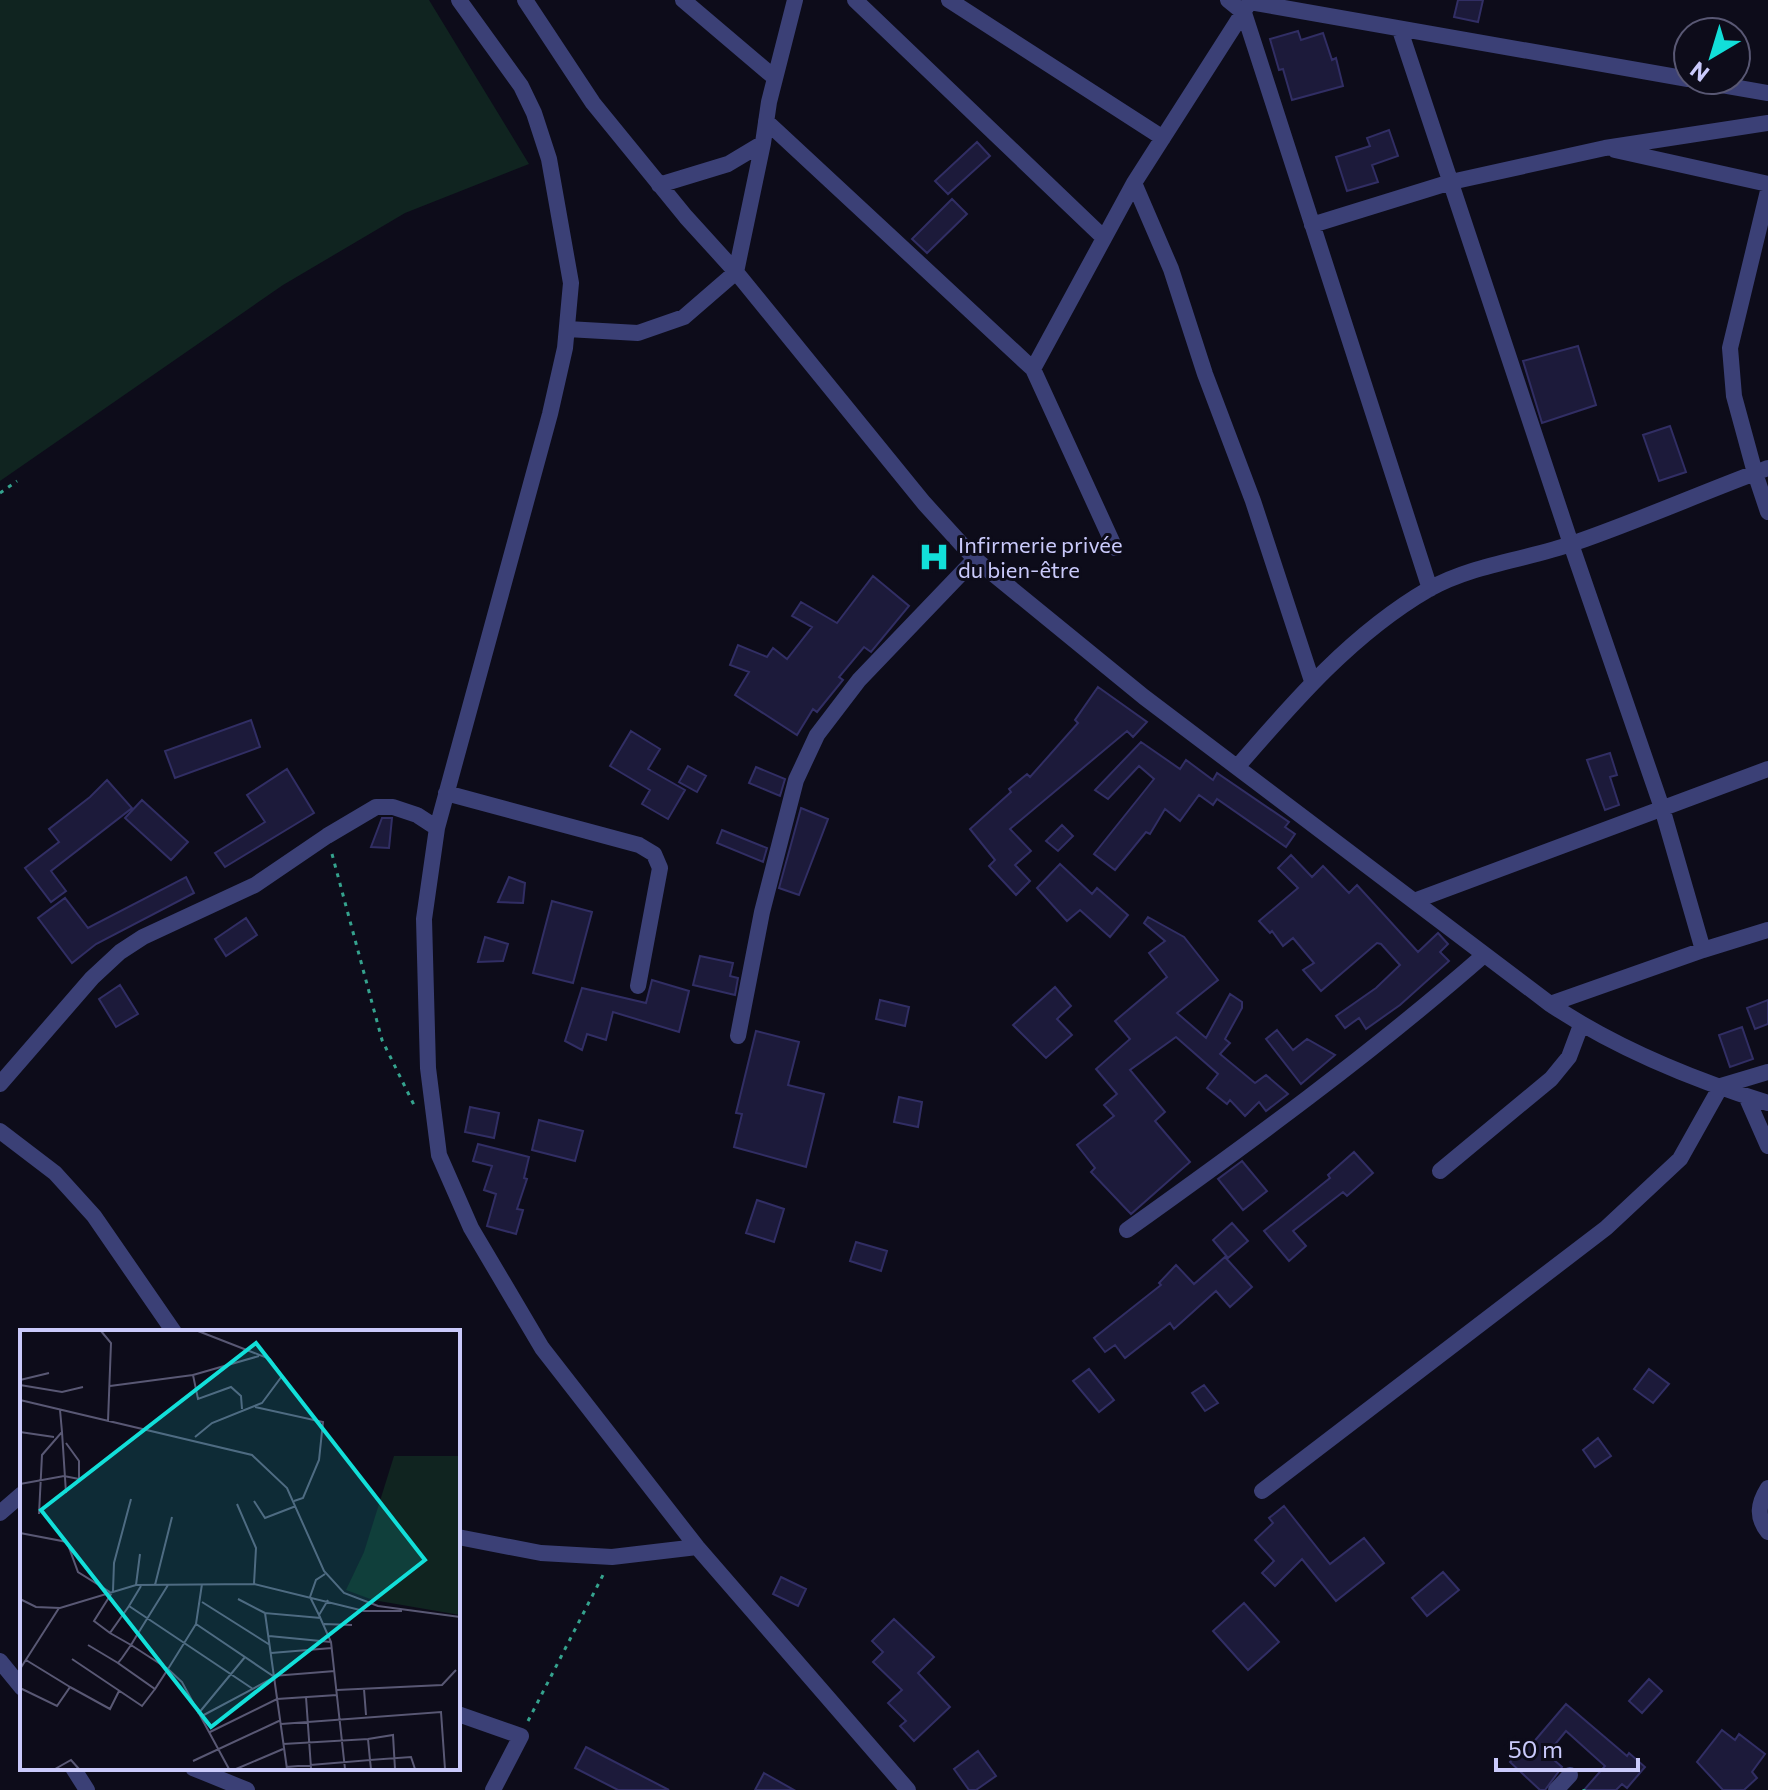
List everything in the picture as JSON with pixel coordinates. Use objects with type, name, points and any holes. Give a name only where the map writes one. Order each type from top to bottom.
[{"type":"street","points":[[459,0],[521,86],[534,113],[549,159],[571,283],[567,329],[550,414],[437,828],[424,919],[428,1068],[439,1155],[471,1228],[542,1348],[697,1547],[908,1790]]},
{"type":"street","points":[[525,0],[593,103],[659,185],[736,272],[924,503],[975,559],[1144,697],[1550,1004],[1581,1025],[1671,1070],[1768,1103]]},
{"type":"street","points":[[683,0],[775,78]]},
{"type":"street","points":[[567,329],[638,333],[684,317],[736,272],[775,78],[795,0]]},
{"type":"street","points":[[855,0],[1104,238]]},
{"type":"street","points":[[949,0],[1163,138]]},
{"type":"street","points":[[1228,0],[1672,77]]},
{"type":"street","points":[[1033,369],[1134,183],[1248,5]]},
{"type":"street","points":[[1248,5],[1312,225],[1384,439],[1430,589]]},
{"type":"street","points":[[1400,30],[1662,808],[1703,950]]},
{"type":"street","points":[[766,121],[1033,369],[1115,548]]},
{"type":"street","points":[[1312,225],[1451,182],[1605,148],[1768,123]]},
{"type":"street","points":[[659,185],[728,164],[763,143]]},
{"type":"street","points":[[1605,148],[1768,184]]},
{"type":"street","points":[[1134,183],[1171,269],[1312,681]]},
{"type":"street","points":[[1768,191],[1730,348],[1734,396],[1761,470],[1768,512]]},
{"type":"street","points":[[1238,766],[1312,681],[1377,627],[1430,589],[1482,567],[1571,544],[1761,470]]},
{"type":"street","points":[[738,1036],[762,912],[796,780],[817,735],[859,680],[975,559]]},
{"type":"street","points":[[1414,901],[1768,769]]},
{"type":"street","points":[[446,793],[639,845],[654,854],[660,868],[638,986]]},
{"type":"street","points":[[0,1084],[73,998],[120,952],[143,937],[255,885],[376,807],[393,807],[417,815],[437,828]]},
{"type":"street","points":[[1550,1004],[1768,930]]},
{"type":"street","points":[[1127,1230],[1325,1085],[1425,1007],[1484,955]]},
{"type":"street","points":[[1440,1171],[1551,1079],[1569,1057],[1581,1025]]},
{"type":"street","points":[[1262,1491],[1606,1228],[1680,1159],[1721,1086],[1768,1072]]},
{"type":"street","points":[[1746,1096],[1768,1146]]},
{"type":"street","points":[[0,1131],[55,1173],[94,1216],[173,1330]]},
{"type":"street","points":[[1768,1488],[1758,1511],[1761,1523],[1768,1532]]},
{"type":"street","points":[[0,1513],[20,1496]]},
{"type":"street","points":[[460,1537],[541,1553],[612,1557],[697,1547]]},
{"type":"street","points":[[0,1661],[20,1686]]},
{"type":"street","points":[[460,1715],[521,1736],[493,1790]]},
{"type":"street","points":[[74,1770],[87,1790]]},
{"type":"street","points":[[198,1770],[247,1790]]},
{"type":"street","points":[[1556,1790],[1570,1775]]},
{"type":"path","points":[[0,493],[17,481]]},
{"type":"path","points":[[327,836],[382,1040],[418,1112]]},
{"type":"path","points":[[521,1736],[612,1557]]},
{"type":"green space","points":[[0,0],[429,0],[529,164],[405,213],[283,285],[0,481]]},
{"type":"building","points":[[1458,0],[1483,0],[1478,22],[1454,17]]},
{"type":"building","points":[[1298,31],[1301,40],[1323,33],[1332,60],[1336,58],[1343,86],[1292,100],[1270,39]]},
{"type":"building","points":[[1389,130],[1398,156],[1372,165],[1378,182],[1347,191],[1336,157],[1370,146],[1367,138]]},
{"type":"building","points":[[977,142],[990,156],[948,194],[935,181]]},
{"type":"building","points":[[952,199],[967,214],[927,253],[912,239]]},
{"type":"building","points":[[1578,346],[1596,405],[1542,423],[1523,361]]},
{"type":"building","points":[[1670,426],[1686,472],[1659,481],[1643,435]]},
{"type":"building","points":[[873,576],[909,606],[871,652],[864,647],[839,677],[843,680],[817,712],[813,709],[797,735],[735,695],[749,672],[730,665],[738,645],[767,657],[773,648],[787,659],[812,627],[792,616],[801,602],[837,623]]},
{"type":"building","points":[[1098,687],[1147,722],[1133,737],[1127,731],[1010,829],[1031,851],[1015,865],[1030,881],[1016,895],[989,866],[995,860],[970,829],[1011,792],[1009,789],[1027,774],[1030,777],[1078,723],[1075,720]]},
{"type":"building","points":[[251,720],[260,747],[175,778],[165,751]]},
{"type":"building","points":[[631,731],[660,749],[648,769],[685,790],[668,819],[642,804],[650,790],[610,766]]},
{"type":"building","points":[[1141,742],[1180,769],[1186,760],[1213,780],[1217,773],[1289,822],[1285,827],[1295,834],[1286,847],[1217,799],[1213,805],[1199,795],[1180,821],[1165,809],[1150,834],[1146,832],[1115,870],[1094,854],[1154,779],[1139,766],[1108,799],[1095,790]]},
{"type":"building","points":[[1610,753],[1617,775],[1610,777],[1619,805],[1605,810],[1587,760]]},
{"type":"building","points":[[688,766],[706,776],[697,792],[679,782]]},
{"type":"building","points":[[756,767],[785,779],[780,796],[749,783]]},
{"type":"building","points":[[287,769],[314,813],[225,867],[215,853],[265,822],[247,795]]},
{"type":"building","points":[[107,780],[132,808],[51,871],[66,891],[51,902],[25,868],[59,842],[49,829]]},
{"type":"building","points":[[142,800],[188,842],[171,860],[125,818]]},
{"type":"building","points":[[801,808],[828,819],[799,895],[779,888]]},
{"type":"building","points":[[382,818],[392,818],[389,848],[371,847]]},
{"type":"building","points":[[1062,825],[1073,836],[1058,851],[1046,841]]},
{"type":"building","points":[[722,830],[767,848],[763,862],[717,843]]},
{"type":"building","points":[[1291,855],[1312,877],[1323,866],[1349,893],[1357,885],[1418,952],[1438,933],[1448,944],[1440,952],[1449,961],[1400,1005],[1366,1029],[1359,1018],[1345,1028],[1336,1016],[1376,988],[1400,965],[1377,943],[1321,991],[1303,970],[1314,963],[1293,938],[1283,946],[1272,931],[1270,933],[1259,921],[1298,888],[1278,868]]},
{"type":"building","points":[[1060,864],[1092,894],[1097,888],[1128,915],[1110,937],[1080,910],[1067,921],[1037,888]]},
{"type":"building","points":[[186,877],[194,893],[96,944],[72,963],[38,918],[65,898],[88,928]]},
{"type":"building","points":[[509,877],[525,883],[523,903],[498,902]]},
{"type":"building","points":[[552,901],[592,912],[573,983],[533,973]]},
{"type":"building","points":[[1148,917],[1184,937],[1218,980],[1177,1013],[1206,1038],[1230,994],[1242,1002],[1242,1008],[1225,1039],[1230,1043],[1220,1054],[1255,1083],[1266,1075],[1288,1094],[1266,1111],[1259,1102],[1245,1116],[1230,1100],[1227,1104],[1207,1088],[1218,1074],[1176,1037],[1130,1070],[1165,1112],[1155,1121],[1190,1162],[1131,1214],[1091,1172],[1095,1168],[1077,1145],[1114,1116],[1104,1105],[1117,1094],[1096,1069],[1130,1039],[1115,1021],[1167,977],[1149,953],[1165,941],[1144,923]]},
{"type":"building","points":[[246,918],[257,935],[226,956],[215,939]]},
{"type":"building","points":[[485,937],[508,944],[503,961],[478,962]]},
{"type":"building","points":[[700,956],[733,963],[730,976],[738,978],[735,995],[693,985]]},
{"type":"building","points":[[652,980],[689,991],[679,1032],[613,1012],[606,1040],[587,1034],[582,1050],[565,1041],[582,988],[646,1003]]},
{"type":"building","points":[[120,985],[138,1014],[116,1027],[99,999]]},
{"type":"building","points":[[1055,987],[1071,1006],[1057,1019],[1072,1035],[1046,1058],[1013,1025]]},
{"type":"building","points":[[880,1000],[909,1007],[905,1026],[876,1019]]},
{"type":"building","points":[[1768,1000],[1768,1024],[1755,1029],[1747,1008]]},
{"type":"building","points":[[1742,1027],[1753,1059],[1730,1067],[1719,1035]]},
{"type":"building","points":[[1277,1030],[1293,1050],[1307,1039],[1335,1055],[1301,1084],[1266,1039]]},
{"type":"building","points":[[756,1031],[799,1042],[788,1085],[824,1094],[806,1167],[734,1147],[742,1114],[736,1113]]},
{"type":"building","points":[[899,1097],[922,1102],[918,1127],[894,1122]]},
{"type":"building","points":[[470,1107],[499,1113],[494,1138],[465,1132]]},
{"type":"building","points":[[539,1120],[583,1131],[575,1161],[532,1150]]},
{"type":"building","points":[[478,1144],[529,1157],[524,1178],[527,1179],[517,1209],[523,1210],[516,1234],[487,1226],[496,1194],[484,1190],[492,1166],[473,1161]]},
{"type":"building","points":[[1354,1152],[1373,1173],[1347,1196],[1343,1192],[1293,1231],[1306,1246],[1289,1261],[1264,1231],[1330,1178],[1328,1175]]},
{"type":"building","points":[[1242,1161],[1267,1191],[1243,1210],[1218,1179]]},
{"type":"building","points":[[757,1200],[784,1209],[774,1242],[746,1233]]},
{"type":"building","points":[[1232,1223],[1248,1241],[1228,1258],[1213,1240]]},
{"type":"building","points":[[856,1242],[887,1251],[881,1271],[850,1261]]},
{"type":"building","points":[[1225,1257],[1252,1287],[1230,1307],[1216,1291],[1174,1329],[1170,1323],[1125,1358],[1115,1345],[1105,1352],[1094,1338],[1161,1285],[1159,1283],[1176,1265],[1194,1284]]},
{"type":"building","points":[[1089,1369],[1114,1400],[1099,1412],[1073,1381]]},
{"type":"building","points":[[1649,1369],[1669,1384],[1653,1403],[1634,1389]]},
{"type":"building","points":[[1204,1385],[1218,1403],[1205,1411],[1192,1393]]},
{"type":"building","points":[[1598,1438],[1611,1456],[1595,1467],[1583,1450]]},
{"type":"building","points":[[1284,1506],[1330,1564],[1364,1538],[1384,1563],[1336,1601],[1302,1559],[1275,1586],[1262,1573],[1274,1561],[1255,1540],[1273,1523],[1269,1518]]},
{"type":"building","points":[[1443,1572],[1459,1590],[1427,1616],[1412,1598]]},
{"type":"building","points":[[781,1577],[806,1589],[798,1606],[773,1594]]},
{"type":"building","points":[[1244,1603],[1279,1642],[1248,1670],[1213,1631]]},
{"type":"building","points":[[894,1619],[934,1657],[918,1673],[950,1707],[914,1741],[900,1726],[906,1721],[888,1703],[902,1690],[873,1662],[883,1652],[872,1641]]},
{"type":"building","points":[[1649,1679],[1662,1691],[1642,1713],[1629,1701]]},
{"type":"building","points":[[1566,1704],[1627,1756],[1629,1753],[1645,1767],[1627,1788],[1622,1784],[1616,1790],[1584,1790],[1605,1766],[1566,1731],[1547,1754],[1562,1767],[1545,1790],[1540,1790],[1510,1762],[1529,1741],[1532,1744]]},
{"type":"building","points":[[1722,1730],[1735,1740],[1739,1734],[1765,1754],[1752,1772],[1757,1778],[1744,1790],[1723,1790],[1697,1762]]},
{"type":"building","points":[[586,1747],[669,1790],[618,1790],[575,1768]]},
{"type":"building","points":[[978,1751],[996,1776],[976,1790],[969,1790],[954,1769]]},
{"type":"building","points":[[764,1773],[794,1790],[755,1790]]},
{"type":"place","name":"Infirmerie privée du bien-être","points":[[934,557]]}]
